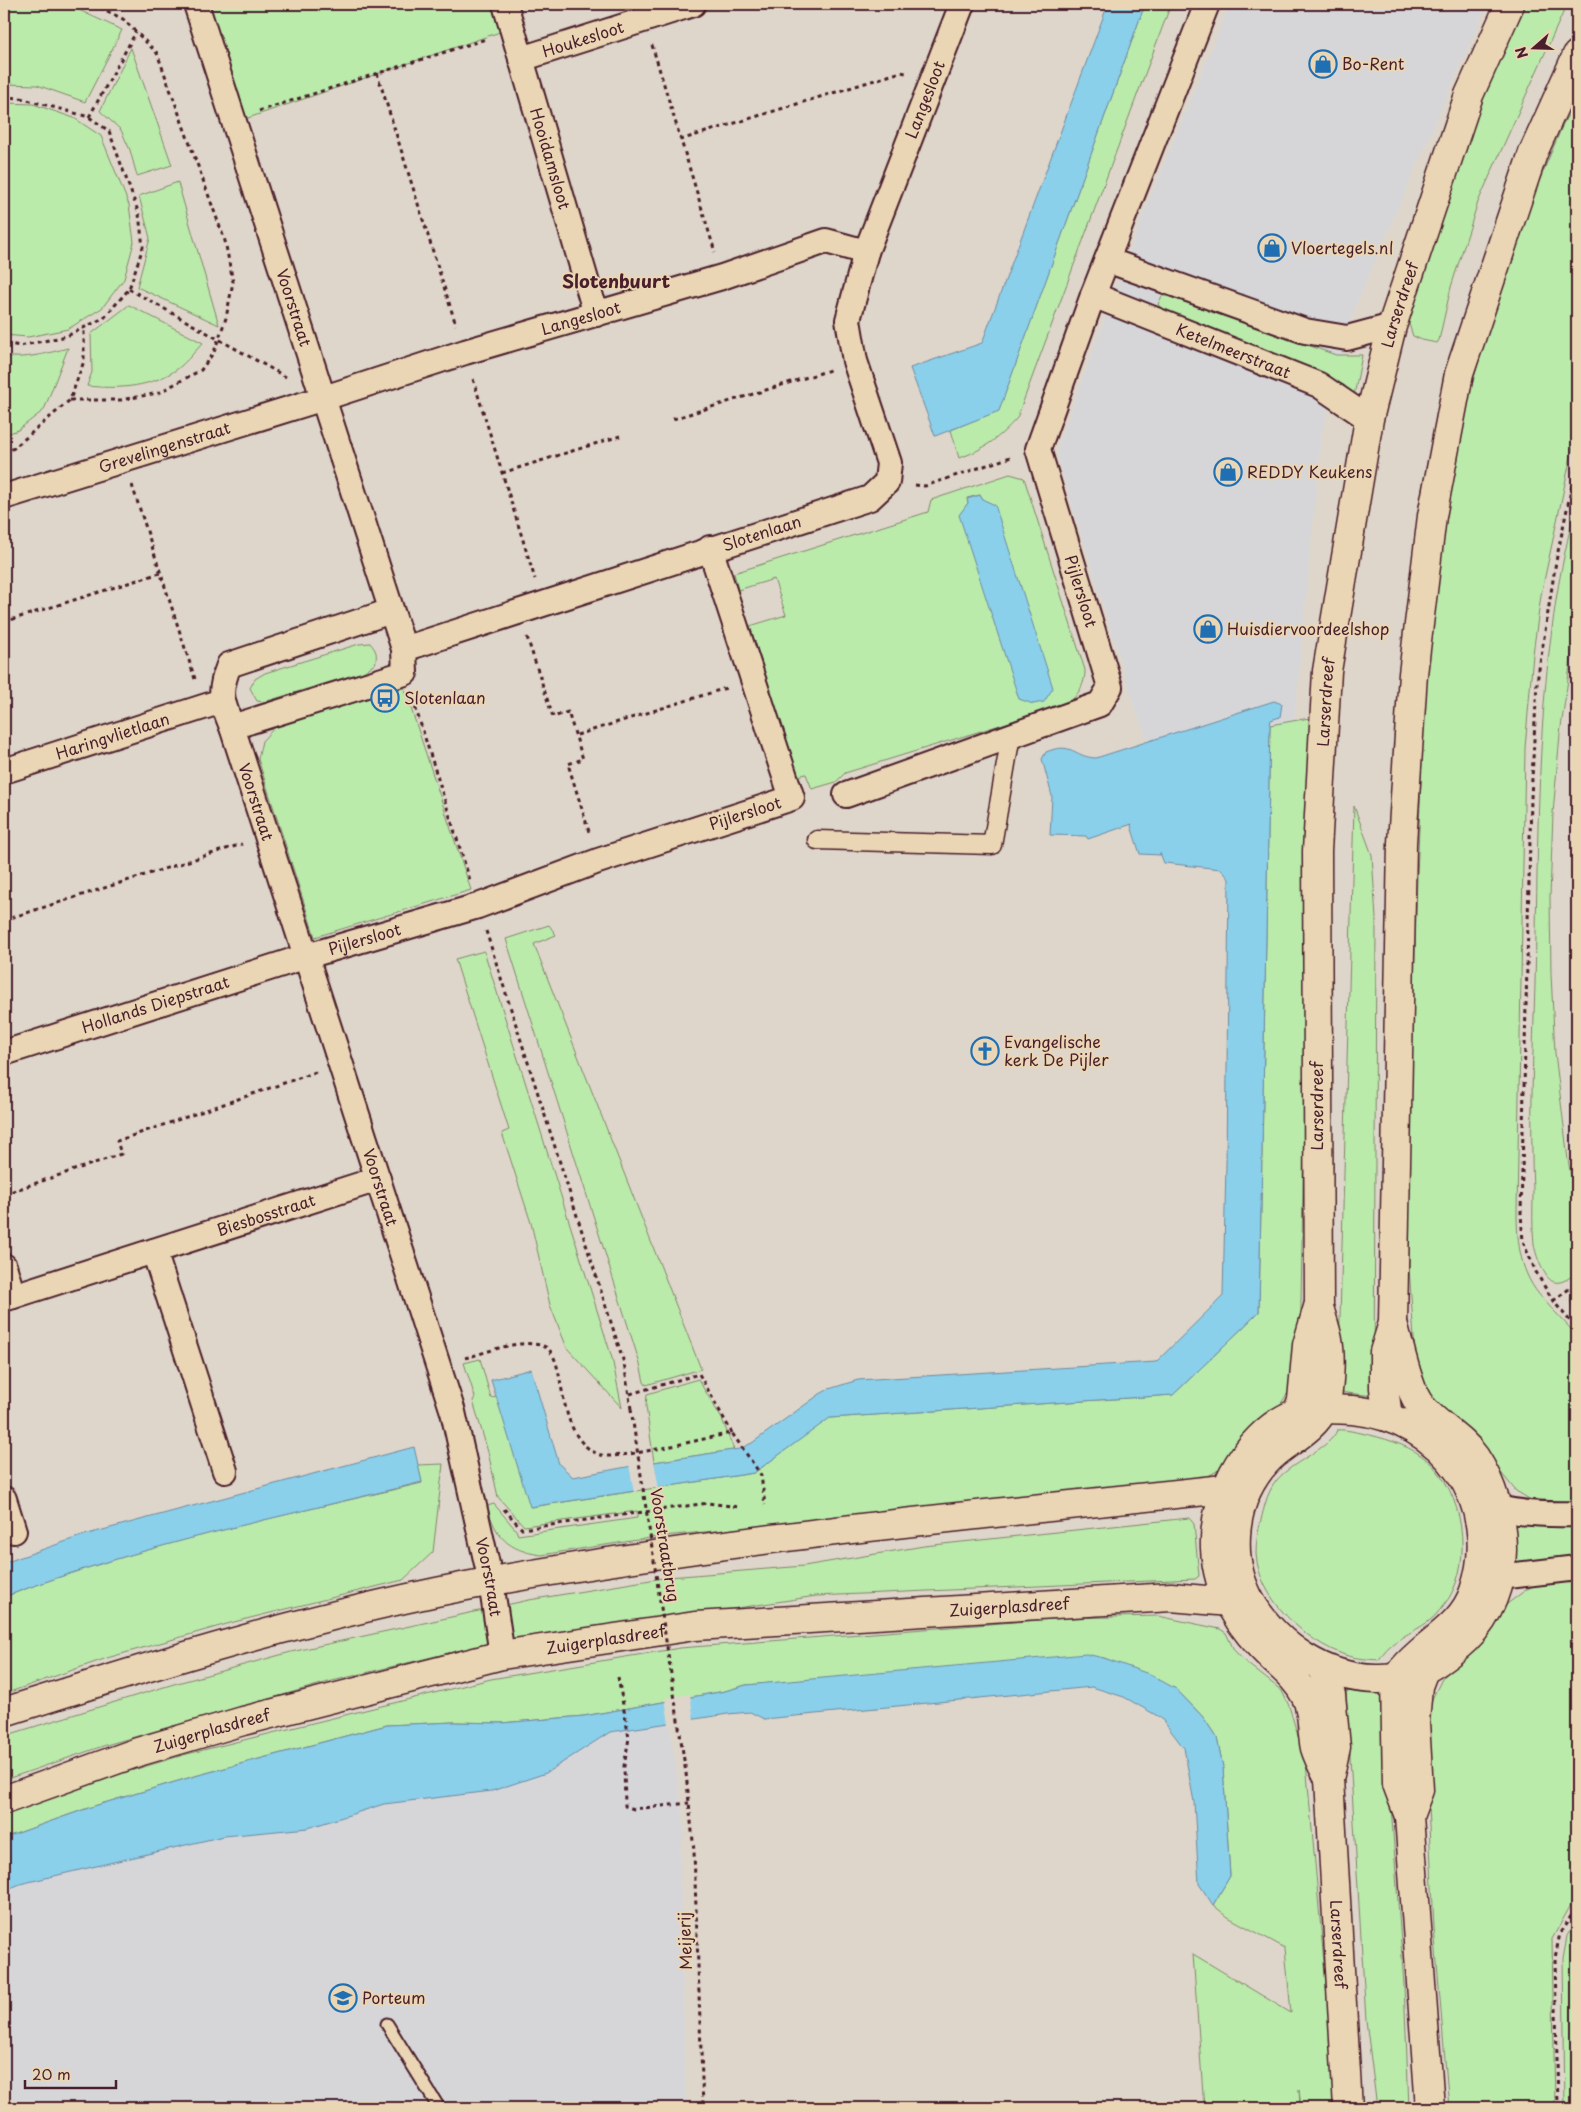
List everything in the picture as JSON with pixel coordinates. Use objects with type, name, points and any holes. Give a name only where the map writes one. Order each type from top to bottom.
[{"type":"main road","name":"Larserdreef","points":[[1310,1411],[1327,1397],[1328,1342],[1318,1307],[1317,851],[1327,671],[1368,419],[1392,326],[1469,95],[1510,4]]},
{"type":"main road","points":[[1388,1417],[1384,1388],[1384,1352],[1393,1323],[1402,843],[1413,674],[1432,516],[1459,374],[1533,153],[1577,55]]},
{"type":"main road","points":[[1393,1323],[1408,1378],[1418,1402],[1432,1417],[1454,1434],[1474,1456],[1487,1479],[1486,1506],[1481,1527],[1482,1546],[1474,1592],[1466,1610],[1453,1625],[1411,1658],[1395,1680],[1398,1784],[1409,1816],[1430,2108]]},
{"type":"main road","points":[[1240,1604],[1240,1578],[1236,1559],[1237,1522],[1244,1495],[1256,1475],[1271,1458],[1315,1422],[1310,1411]]},
{"type":"main road","points":[[1310,1411],[1369,1412],[1388,1417],[1429,1440],[1453,1461],[1486,1506],[1502,1554],[1499,1577],[1490,1606],[1473,1632],[1442,1660],[1424,1670],[1395,1680],[1357,1678],[1322,1668],[1310,1662],[1240,1604],[1219,1576],[1215,1548],[1217,1518],[1225,1489],[1240,1460],[1257,1440],[1281,1421],[1310,1411]]},
{"type":"main road","points":[[4,1712],[162,1662],[306,1623],[491,1582],[740,1542],[1225,1489]]},
{"type":"main road","name":"Zuigerplasdreef","points":[[4,1800],[138,1752],[244,1721],[502,1655],[695,1626],[1171,1597],[1240,1604]]},
{"type":"main road","name":"Larserdreef","points":[[1240,1604],[1238,1620],[1252,1638],[1290,1673],[1307,1699],[1312,1712],[1315,1748],[1329,1779]]},
{"type":"main road","name":"Larserdreef","points":[[1322,1668],[1331,1695],[1336,1747],[1329,1779],[1348,2108]]},
{"type":"main road","points":[[1409,1816],[1418,1790],[1415,1722],[1418,1686],[1424,1670]]},
{"type":"street","name":"Voorstraat","points":[[196,4],[404,649],[404,673]]},
{"type":"street","name":"Hooidamsloot","points":[[505,4],[596,314]]},
{"type":"street","name":"Houkesloot","points":[[521,59],[642,12],[693,4]]},
{"type":"street","name":"Langesloot","points":[[887,482],[889,462],[855,362],[848,320],[866,252],[962,4]]},
{"type":"street","points":[[1038,448],[1093,295],[1207,4]]},
{"type":"street","name":"Langesloot","points":[[324,398],[465,352],[722,276],[826,241],[866,252]]},
{"type":"street","points":[[1107,260],[1305,331],[1347,338],[1392,326]]},
{"type":"street","name":"Ketelmeerstraat","points":[[1093,295],[1319,385],[1368,419]]},
{"type":"street","name":"Grevelingenstraat","points":[[4,497],[324,398]]},
{"type":"street","name":"Pijlersloot","points":[[846,795],[1100,704],[1110,687],[1038,448]]},
{"type":"street","name":"Slotenlaan","points":[[404,649],[710,548],[870,498],[887,482]]},
{"type":"street","name":"Pijlersloot","points":[[307,956],[478,906],[598,862],[792,798],[710,548]]},
{"type":"street","name":"Voorstraat","points":[[391,611],[229,665],[213,704],[232,727],[439,1365],[453,1412],[491,1582],[502,1655]]},
{"type":"street","points":[[232,727],[404,673]]},
{"type":"street","name":"Haringvlietlaan","points":[[4,771],[213,704]]},
{"type":"street","points":[[817,840],[992,845],[1011,735]]},
{"type":"street","name":"Hollands Diepstraat","points":[[4,1053],[307,956]]},
{"type":"street","name":"Biesbosstraat","points":[[4,1266],[8,1298],[378,1179]]},
{"type":"street","points":[[154,1251],[225,1471]]},
{"type":"street","points":[[4,1500],[14,1531]]},
{"type":"street","points":[[1486,1506],[1510,1511],[1550,1515],[1577,1514]]},
{"type":"street","points":[[1499,1577],[1577,1568]]},
{"type":"lane","points":[[387,2024],[440,2108]]},
{"type":"path","points":[[70,400],[121,400],[158,393],[200,370],[214,352],[226,318],[233,282],[226,241],[157,53],[123,19],[92,4]]},
{"type":"path","points":[[642,12],[722,276]]},
{"type":"path","points":[[233,119],[513,30]]},
{"type":"path","points":[[89,118],[136,32]]},
{"type":"path","points":[[680,140],[901,72],[933,80]]},
{"type":"path","points":[[4,97],[20,98],[89,118],[109,131],[139,214],[143,247],[129,289],[104,318],[67,336],[20,346],[4,343]]},
{"type":"path","points":[[129,289],[324,398]]},
{"type":"path","points":[[4,453],[14,448],[70,400],[84,361],[84,328]]},
{"type":"path","points":[[673,420],[855,362]]},
{"type":"path","points":[[502,474],[620,436]]},
{"type":"path","points":[[887,482],[925,486],[1038,448]]},
{"type":"path","points":[[123,459],[160,573],[213,704]]},
{"type":"path","points":[[1577,462],[1556,561],[1537,682],[1531,789],[1521,1213],[1524,1242],[1536,1272],[1553,1301],[1577,1329]]},
{"type":"path","points":[[4,622],[160,573]]},
{"type":"path","points":[[519,611],[553,717],[568,712],[577,735],[583,759],[568,764],[598,862]]},
{"type":"path","points":[[404,673],[478,906]]},
{"type":"path","points":[[577,735],[753,679]]},
{"type":"path","points":[[4,920],[266,836]]},
{"type":"path","name":"Voorstraatbrug","points":[[478,906],[624,1363],[686,1774]]},
{"type":"path","points":[[4,1194],[121,1154],[116,1141],[342,1063]]},
{"type":"path","points":[[1553,1301],[1577,1282]]},
{"type":"path","points":[[439,1365],[511,1346],[530,1344],[545,1347],[554,1355],[570,1425],[582,1443],[601,1456],[621,1455],[732,1433]]},
{"type":"path","points":[[630,1394],[699,1374],[732,1433],[761,1475],[765,1505]]},
{"type":"path","points":[[471,1496],[493,1497],[522,1529],[708,1503],[739,1508]]},
{"type":"path","points":[[618,1677],[629,1738],[624,1766],[625,1806],[634,1809],[690,1803]]},
{"type":"path","name":"Meijerij","points":[[686,1774],[695,1870],[703,2108]]},
{"type":"path","points":[[1558,2108],[1555,1958],[1560,1933],[1577,1907]]},
{"type":"shaded area","points":[[1230,4],[1487,4],[1352,314],[1321,437],[1294,726],[1154,758],[1135,707],[1057,456],[1057,448],[1146,207]]},
{"type":"shaded area","points":[[1577,896],[1577,1224],[1571,1057]]},
{"type":"shaded area","name":"Porteum","points":[[668,1712],[685,1832],[680,1851],[686,2108],[4,2108],[4,1888],[614,1729]]},
{"type":"green space","points":[[4,4],[66,4],[122,30],[85,102],[37,85],[4,84]]},
{"type":"green space","points":[[209,4],[491,4],[500,32],[245,119]]},
{"type":"green space","points":[[1145,4],[1171,4],[1017,418],[991,442],[959,458],[951,430],[999,410]]},
{"type":"green space","points":[[1526,4],[1567,4],[1478,202],[1451,287],[1439,340],[1437,343],[1422,340],[1413,336],[1409,324],[1419,266],[1469,126]]},
{"type":"green space","points":[[131,48],[172,165],[137,176],[130,150],[121,130],[100,111]]},
{"type":"green space","points":[[1577,100],[1577,428],[1541,595],[1533,654],[1525,748],[1517,1211],[1521,1258],[1529,1279],[1543,1299],[1577,1337],[1577,1506],[1545,1505],[1531,1500],[1516,1491],[1493,1463],[1434,1402],[1420,1377],[1415,1352],[1409,1268],[1409,1169],[1417,876],[1425,687],[1442,530],[1463,415],[1503,278],[1532,198],[1564,122]]},
{"type":"green space","points":[[4,103],[33,104],[74,118],[101,136],[129,205],[134,242],[124,279],[102,308],[68,329],[28,337],[4,335]]},
{"type":"green space","points":[[178,182],[219,325],[137,287],[150,238],[139,196]]},
{"type":"green space","points":[[1162,296],[1168,296],[1336,355],[1362,355],[1354,396],[1344,385],[1162,311],[1158,304]]},
{"type":"green space","points":[[129,305],[203,343],[184,364],[151,382],[119,387],[87,386],[92,372],[91,334]]},
{"type":"green space","points":[[68,348],[44,410],[18,430],[4,435],[4,356],[28,357]]},
{"type":"green space","points":[[1010,474],[1024,478],[1085,670],[1083,684],[1068,704],[845,773],[836,782],[812,789],[806,774],[797,776],[750,626],[786,615],[774,579],[738,590],[734,573],[928,512],[931,500]],"holes":[[[980,495],[982,499],[960,515],[968,503],[967,498]]]},
{"type":"green space","points":[[1577,497],[1577,618],[1560,734],[1553,813],[1550,897],[1555,1053],[1568,1160],[1577,1196],[1577,1272],[1561,1282],[1553,1282],[1546,1275],[1540,1264],[1534,1244],[1533,1231],[1532,1113],[1538,845],[1541,752],[1548,660],[1564,555]]},
{"type":"green space","points":[[370,643],[376,652],[376,661],[375,664],[363,672],[264,702],[257,701],[250,688],[255,679],[265,673],[359,644]]},
{"type":"green space","points":[[403,684],[471,890],[315,937],[258,759],[262,741],[276,726]]},
{"type":"green space","points":[[1315,717],[1309,841],[1300,1361],[1289,1391],[1282,1402],[1222,1468],[1205,1478],[1181,1486],[663,1536],[541,1555],[519,1550],[505,1540],[494,1526],[487,1506],[494,1504],[518,1535],[637,1518],[637,1511],[524,1526],[498,1497],[488,1452],[473,1401],[475,1397],[464,1363],[480,1359],[491,1398],[497,1397],[531,1507],[754,1473],[829,1418],[1173,1395],[1259,1312],[1270,725]]},
{"type":"green space","points":[[1354,806],[1372,855],[1376,919],[1374,1396],[1338,1392]]},
{"type":"green space","points":[[549,925],[556,935],[534,944],[701,1369],[646,1385],[506,939]]},
{"type":"green space","points":[[484,951],[612,1358],[622,1408],[567,1348],[550,1305],[531,1223],[502,1133],[509,1130],[455,959]]},
{"type":"green space","points":[[1577,1290],[1577,1313],[1571,1298]]},
{"type":"green space","points":[[698,1379],[722,1419],[734,1450],[654,1462],[646,1406],[647,1394]]},
{"type":"green space","points":[[1337,1430],[1353,1431],[1385,1439],[1422,1456],[1440,1474],[1449,1490],[1461,1526],[1461,1564],[1449,1598],[1432,1619],[1395,1642],[1379,1660],[1349,1656],[1315,1640],[1300,1629],[1275,1602],[1259,1571],[1256,1554],[1257,1537],[1265,1506],[1274,1484],[1288,1469],[1326,1444]]},
{"type":"green space","points":[[443,1464],[433,1552],[403,1580],[234,1622],[107,1658],[4,1694],[4,1597],[107,1562],[159,1547],[422,1483],[418,1465]]},
{"type":"green space","points":[[1189,1518],[1194,1524],[1199,1576],[1195,1579],[816,1596],[457,1651],[332,1681],[106,1745],[4,1780],[4,1736],[174,1684],[291,1652],[529,1600],[669,1577],[804,1566],[924,1546]]},
{"type":"green space","points":[[1577,1524],[1577,1559],[1511,1564],[1511,1525]]},
{"type":"green space","points":[[1577,1579],[1577,1894],[1552,1939],[1555,2108],[1449,2108],[1434,1927],[1426,1764],[1428,1707],[1442,1679],[1507,1604],[1527,1589],[1538,1584]]},
{"type":"green space","points":[[1158,1616],[1220,1629],[1226,1633],[1234,1650],[1244,1661],[1282,1691],[1289,1706],[1306,1763],[1337,2108],[1301,2108],[1299,2089],[1300,2108],[1204,2108],[1193,1954],[1291,2013],[1285,1948],[1228,1917],[1213,1905],[1230,1876],[1223,1767],[1217,1738],[1203,1717],[1176,1689],[1104,1658],[746,1685],[725,1691],[584,1716],[501,1723],[454,1722],[387,1725],[195,1776],[94,1806],[4,1838],[4,1813],[67,1790],[183,1755],[491,1679],[680,1648],[1066,1618]]},
{"type":"green space","points":[[1346,1691],[1383,1694],[1404,1985],[1409,2108],[1377,2108],[1366,2020]]},
{"type":"green space","points":[[1577,1918],[1577,2108],[1565,2108],[1563,1958],[1567,1936]]},
{"type":"water","points":[[1108,4],[1145,4],[999,411],[935,436],[910,368],[982,343]]},
{"type":"water","points":[[980,495],[982,499],[995,505],[1053,688],[1044,702],[1033,704],[1019,699],[959,515],[968,503],[967,499]]},
{"type":"water","points":[[1274,701],[1282,704],[1280,717],[1271,720],[1270,725],[1259,1312],[1173,1395],[830,1418],[754,1473],[657,1488],[654,1462],[739,1449],[752,1443],[820,1394],[829,1389],[858,1380],[1156,1362],[1223,1296],[1229,879],[1221,869],[1164,863],[1160,853],[1160,855],[1140,854],[1132,824],[1088,839],[1086,836],[1050,835],[1052,796],[1042,759],[1046,752],[1062,748],[1096,758]]},
{"type":"water","points":[[531,1369],[559,1464],[573,1477],[632,1466],[635,1491],[530,1507],[491,1380]]},
{"type":"water","points":[[414,1447],[422,1482],[159,1547],[107,1562],[4,1597],[4,1563],[84,1535]]},
{"type":"water","points":[[1086,1654],[1104,1658],[1149,1674],[1176,1689],[1203,1717],[1217,1738],[1223,1767],[1230,1876],[1213,1905],[1199,1884],[1194,1802],[1184,1748],[1161,1718],[1124,1697],[1092,1687],[764,1719],[750,1712],[728,1714],[610,1732],[546,1773],[492,1791],[384,1804],[308,1828],[224,1836],[20,1884],[4,1891],[4,1838],[94,1806],[195,1776],[387,1725],[454,1722],[501,1723],[584,1716],[725,1691],[746,1685]]},
{"type":"pier","points":[[652,1460],[654,1460],[659,1490],[655,1488]]},
{"type":"pier","points":[[629,1464],[634,1465],[638,1490],[634,1493]]},
{"type":"pier","points":[[690,1694],[694,1721],[669,1725],[665,1698]]},
{"type":"place","name":"Bo-Rent","points":[[1323,64]]},
{"type":"place","name":"Vloertegels.nl","points":[[1272,248]]},
{"type":"place","name":"REDDY Keukens","points":[[1228,472]]},
{"type":"place","name":"Huisdiervoordeelshop","points":[[1208,629]]},
{"type":"place","name":"Slotenlaan","points":[[385,698]]},
{"type":"place","name":"Evangelische kerk De Pijler","points":[[985,1051]]},
{"type":"place","name":"Porteum","points":[[343,1998]]},
{"type":"district","name":"Slotenbuurt","points":[[616,282]]}]
